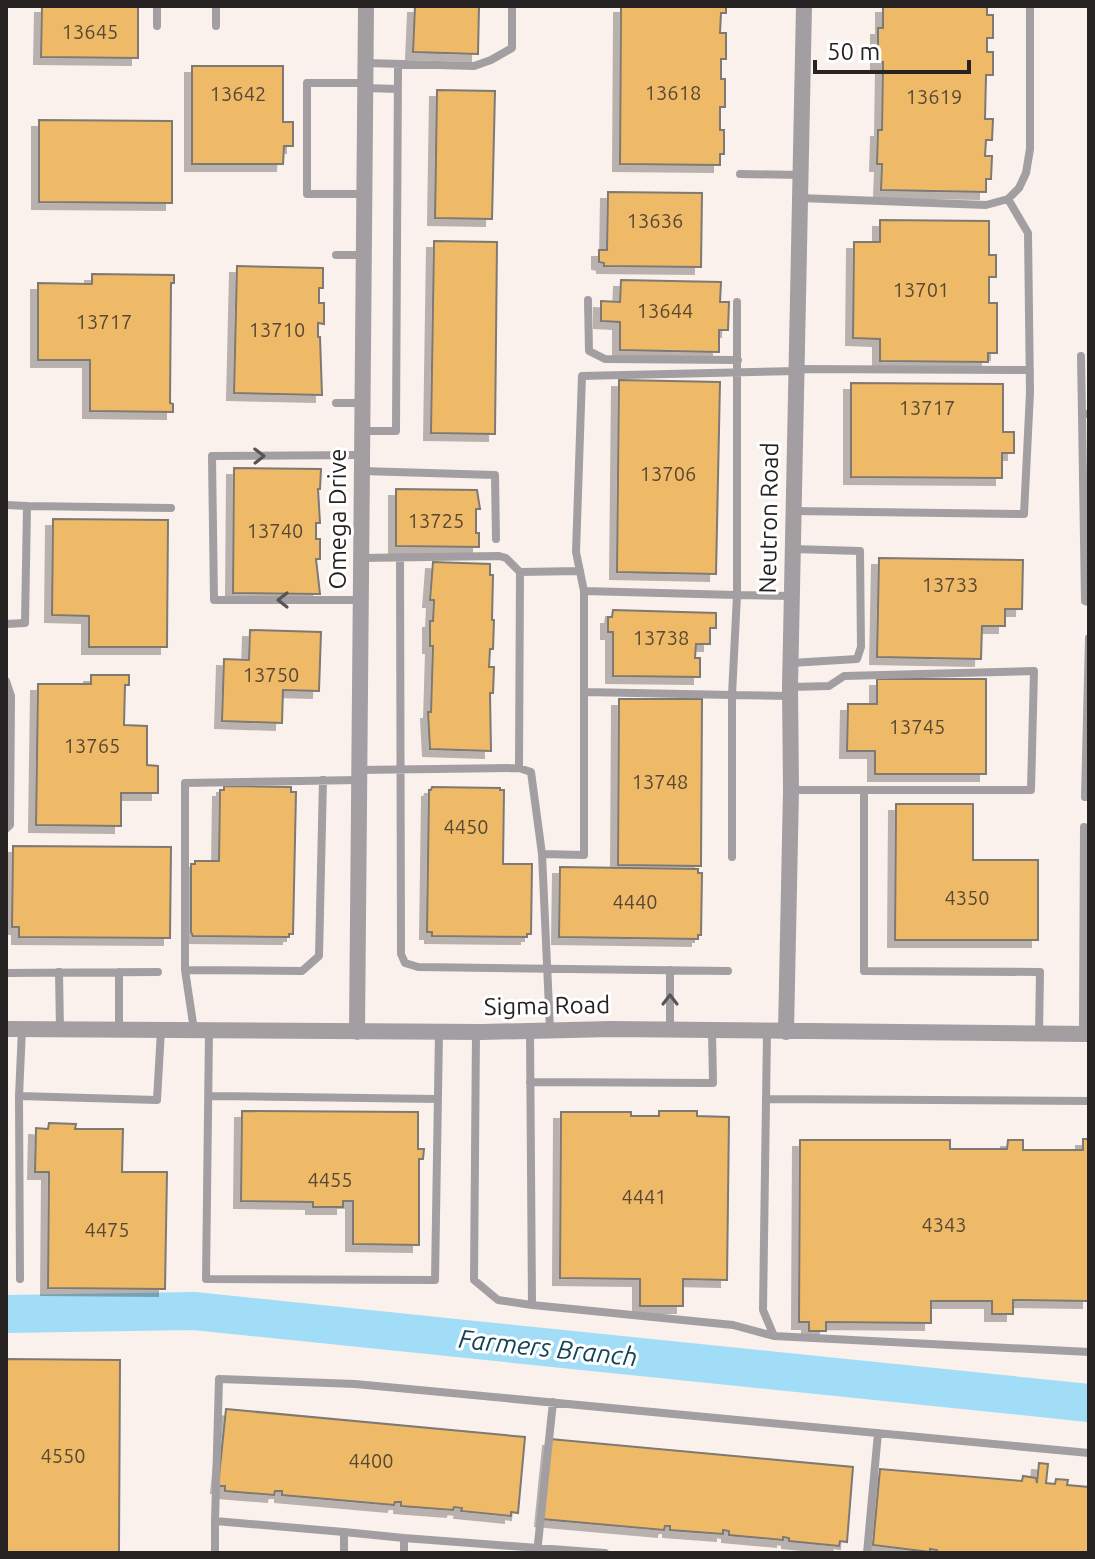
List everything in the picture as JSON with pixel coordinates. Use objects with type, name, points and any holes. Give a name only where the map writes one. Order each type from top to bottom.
[{"type":"street","name":"Omega Drive","points":[[357,1032],[366,6]]},
{"type":"street","name":"Neutron Road","points":[[786,1032],[790,663],[804,6]]},
{"type":"street","name":"Sigma Road","points":[[14,1029],[357,1032],[865,1030],[1086,1034]]},
{"type":"lane","points":[[157,6],[157,26]]},
{"type":"lane","points":[[216,6],[216,26]]},
{"type":"lane","points":[[366,63],[474,66],[491,60],[512,48],[512,6]]},
{"type":"lane","points":[[800,198],[986,205],[1008,199],[1019,188],[1026,173],[1030,149],[1030,6]]},
{"type":"lane","points":[[362,431],[396,431],[398,64]]},
{"type":"lane","points":[[364,194],[307,194],[307,83],[398,89]]},
{"type":"lane","points":[[740,174],[801,175]]},
{"type":"lane","points":[[794,511],[1024,514],[1030,370],[1028,233],[1008,199]]},
{"type":"lane","points":[[336,255],[364,255]]},
{"type":"lane","points":[[588,300],[589,351],[595,356],[605,359],[738,360]]},
{"type":"lane","points":[[732,857],[732,695],[737,595],[737,302]]},
{"type":"lane","points":[[1081,356],[1086,414],[1085,601],[1089,602]]},
{"type":"lane","points":[[542,854],[584,855],[584,591],[576,552],[582,376],[796,370],[1030,370]]},
{"type":"lane","points":[[336,403],[363,403]]},
{"type":"lane","points":[[361,600],[214,600],[212,456],[362,463],[495,475],[496,539]]},
{"type":"lane","points":[[6,505],[171,508]]},
{"type":"lane","points":[[6,624],[25,623],[27,506]]},
{"type":"lane","points":[[790,663],[857,659],[861,647],[860,551],[793,549]]},
{"type":"lane","points":[[361,558],[499,556],[506,558],[520,572],[519,768]]},
{"type":"lane","points":[[400,557],[403,960],[418,967],[728,971]]},
{"type":"lane","points":[[520,572],[580,571]]},
{"type":"lane","points":[[584,591],[792,596]]},
{"type":"lane","points":[[1089,638],[1085,797],[1089,797]]},
{"type":"lane","points":[[584,692],[732,695],[829,686],[844,676],[1034,671],[1031,790],[791,790]]},
{"type":"lane","points":[[6,681],[11,696],[10,825],[6,829]]},
{"type":"lane","points":[[439,1032],[435,1280],[206,1279],[209,1096],[201,1030],[185,970],[185,783],[323,780],[400,769],[519,768],[531,772],[542,854],[550,1030]]},
{"type":"lane","points":[[185,970],[302,971],[319,956],[323,780]]},
{"type":"lane","points":[[864,790],[864,971],[1040,972],[1039,1033]]},
{"type":"lane","points":[[1084,827],[1086,1034]]},
{"type":"lane","points":[[670,970],[670,1030]]},
{"type":"lane","points":[[59,972],[60,1029]]},
{"type":"lane","points":[[119,972],[119,1030]]},
{"type":"lane","points":[[6,973],[158,972]]},
{"type":"lane","points":[[14,1029],[19,1096],[20,1279]]},
{"type":"lane","points":[[19,1096],[157,1100],[161,1030]]},
{"type":"lane","points":[[530,1031],[532,1305]]},
{"type":"lane","points":[[530,1082],[713,1083],[712,1031]]},
{"type":"lane","points":[[476,1032],[474,1280],[498,1300],[733,1325],[774,1336],[1089,1352]]},
{"type":"lane","points":[[767,1032],[763,1310],[774,1336]]},
{"type":"lane","points":[[209,1096],[438,1099]]},
{"type":"lane","points":[[766,1099],[1089,1101]]},
{"type":"lane","points":[[215,1553],[219,1379],[355,1384],[1089,1453]]},
{"type":"lane","points":[[536,1550],[553,1402]]},
{"type":"lane","points":[[867,1553],[878,1433]]},
{"type":"lane","points":[[215,1521],[536,1550],[605,1553]]},
{"type":"lane","points":[[344,1532],[344,1553]]},
{"type":"lane","points":[[404,1538],[404,1553]]},
{"type":"building","points":[[42,6],[138,6],[138,58],[41,57]]},
{"type":"building","points":[[415,6],[479,6],[478,54],[413,52]]},
{"type":"building","points":[[621,6],[726,6],[726,13],[721,13],[720,33],[726,33],[726,59],[721,59],[725,107],[720,107],[724,154],[720,154],[720,165],[620,164]]},
{"type":"building","points":[[883,6],[987,6],[987,15],[993,15],[993,38],[987,38],[987,52],[993,52],[993,75],[986,75],[985,119],[993,119],[992,140],[986,140],[985,156],[992,156],[991,179],[986,179],[986,192],[881,190],[882,164],[877,164],[878,130],[882,130],[883,62],[878,62],[878,28],[883,28]]},
{"type":"building","points":[[192,66],[283,66],[283,122],[293,122],[293,146],[284,146],[283,164],[192,164]]},
{"type":"building","points":[[437,90],[495,91],[492,219],[435,218]]},
{"type":"building","points":[[39,120],[172,121],[172,203],[39,202]]},
{"type":"building","points":[[608,192],[702,193],[701,267],[604,266],[599,262],[599,250],[607,250]]},
{"type":"building","points":[[880,220],[989,221],[989,255],[996,255],[996,277],[989,277],[989,303],[997,303],[997,353],[988,353],[988,362],[880,361],[880,339],[853,338],[854,242],[880,242]]},
{"type":"building","points":[[434,241],[497,242],[495,434],[431,433]]},
{"type":"building","points":[[237,266],[323,268],[319,303],[324,303],[324,324],[318,323],[322,395],[234,393]]},
{"type":"building","points":[[92,274],[174,275],[174,283],[171,283],[170,403],[173,404],[173,412],[90,411],[90,360],[38,360],[38,283],[92,284]]},
{"type":"building","points":[[621,280],[721,282],[720,302],[729,302],[728,330],[719,330],[719,352],[620,350],[620,322],[601,321],[601,301],[620,302]]},
{"type":"building","points":[[619,380],[720,382],[716,574],[617,572]]},
{"type":"building","points":[[851,383],[1003,384],[1003,432],[1014,432],[1014,453],[1002,453],[1002,478],[851,477]]},
{"type":"building","points":[[234,468],[321,469],[318,489],[320,523],[316,523],[316,539],[320,539],[320,559],[316,559],[320,594],[233,593]]},
{"type":"building","points":[[396,489],[477,490],[480,509],[476,509],[476,533],[479,533],[479,547],[396,546]]},
{"type":"building","points":[[53,519],[168,520],[167,647],[89,647],[89,616],[52,615]]},
{"type":"building","points":[[879,558],[1023,560],[1022,609],[1005,609],[1005,626],[982,626],[981,659],[877,657]]},
{"type":"building","points":[[433,562],[490,564],[494,620],[489,667],[494,667],[493,693],[490,693],[491,751],[430,749],[428,712],[431,712],[433,646],[430,646],[430,621],[433,621],[434,600],[430,600]]},
{"type":"building","points":[[613,610],[716,613],[716,628],[710,628],[710,644],[696,644],[695,658],[700,658],[700,677],[613,676],[613,632],[608,632],[608,617],[612,617]]},
{"type":"building","points":[[250,630],[321,632],[319,691],[283,690],[282,723],[222,721],[224,659],[249,660]]},
{"type":"building","points":[[91,675],[129,675],[129,685],[125,685],[124,725],[147,726],[147,765],[158,766],[158,793],[121,793],[121,826],[36,825],[38,684],[91,684]]},
{"type":"building","points":[[877,679],[986,679],[986,774],[875,774],[875,751],[847,751],[848,704],[877,704]]},
{"type":"building","points":[[619,699],[702,699],[701,866],[618,865]]},
{"type":"building","points":[[224,786],[291,787],[291,792],[296,792],[293,934],[289,937],[193,936],[191,932],[191,864],[195,861],[219,861],[220,790],[224,790]]},
{"type":"building","points":[[432,787],[504,790],[503,864],[532,864],[531,934],[527,937],[432,936],[432,932],[427,932],[429,790]]},
{"type":"building","points":[[896,804],[973,804],[973,860],[1038,860],[1038,940],[895,940]]},
{"type":"building","points":[[13,846],[171,847],[170,938],[19,937],[19,927],[12,927]]},
{"type":"building","points":[[560,867],[698,869],[698,873],[702,873],[701,935],[698,939],[559,937]]},
{"type":"building","points":[[242,1111],[418,1112],[418,1149],[424,1149],[423,1159],[419,1159],[419,1245],[353,1244],[353,1201],[343,1201],[343,1207],[313,1207],[313,1202],[241,1201]]},
{"type":"building","points":[[659,1111],[697,1111],[697,1116],[729,1117],[727,1280],[683,1279],[683,1306],[640,1306],[640,1279],[560,1278],[561,1112],[631,1112],[631,1116],[659,1116]]},
{"type":"building","points":[[49,1123],[76,1124],[75,1129],[123,1129],[122,1172],[167,1172],[165,1289],[48,1288],[49,1172],[35,1172],[36,1128],[48,1129]]},
{"type":"building","points":[[1083,1139],[1089,1139],[1089,1301],[1013,1300],[1013,1314],[992,1314],[992,1301],[931,1301],[931,1323],[826,1322],[826,1331],[809,1331],[809,1322],[799,1322],[800,1140],[950,1140],[950,1149],[1007,1149],[1008,1140],[1023,1140],[1023,1150],[1083,1150]]},
{"type":"building","points":[[6,1359],[120,1360],[119,1553],[6,1553]]},
{"type":"building","points":[[226,1409],[525,1437],[518,1513],[511,1512],[511,1516],[461,1511],[462,1508],[454,1507],[453,1510],[401,1506],[401,1502],[394,1505],[282,1495],[282,1491],[275,1491],[274,1495],[225,1491],[225,1486],[218,1486]]},
{"type":"building","points":[[550,1439],[853,1467],[847,1542],[840,1541],[839,1546],[789,1541],[789,1538],[783,1537],[783,1540],[729,1535],[729,1531],[723,1530],[723,1534],[670,1530],[670,1526],[665,1526],[664,1530],[542,1519]]},
{"type":"building","points":[[1039,1463],[1048,1464],[1046,1483],[1055,1484],[1056,1479],[1068,1480],[1067,1485],[1089,1487],[1089,1553],[937,1553],[937,1550],[930,1549],[930,1552],[873,1545],[880,1469],[1022,1481],[1023,1476],[1036,1478],[1037,1483]]},
{"type":"waterway","name":"Farmers Branch","points":[[6,1314],[194,1311],[1089,1403]]}]
